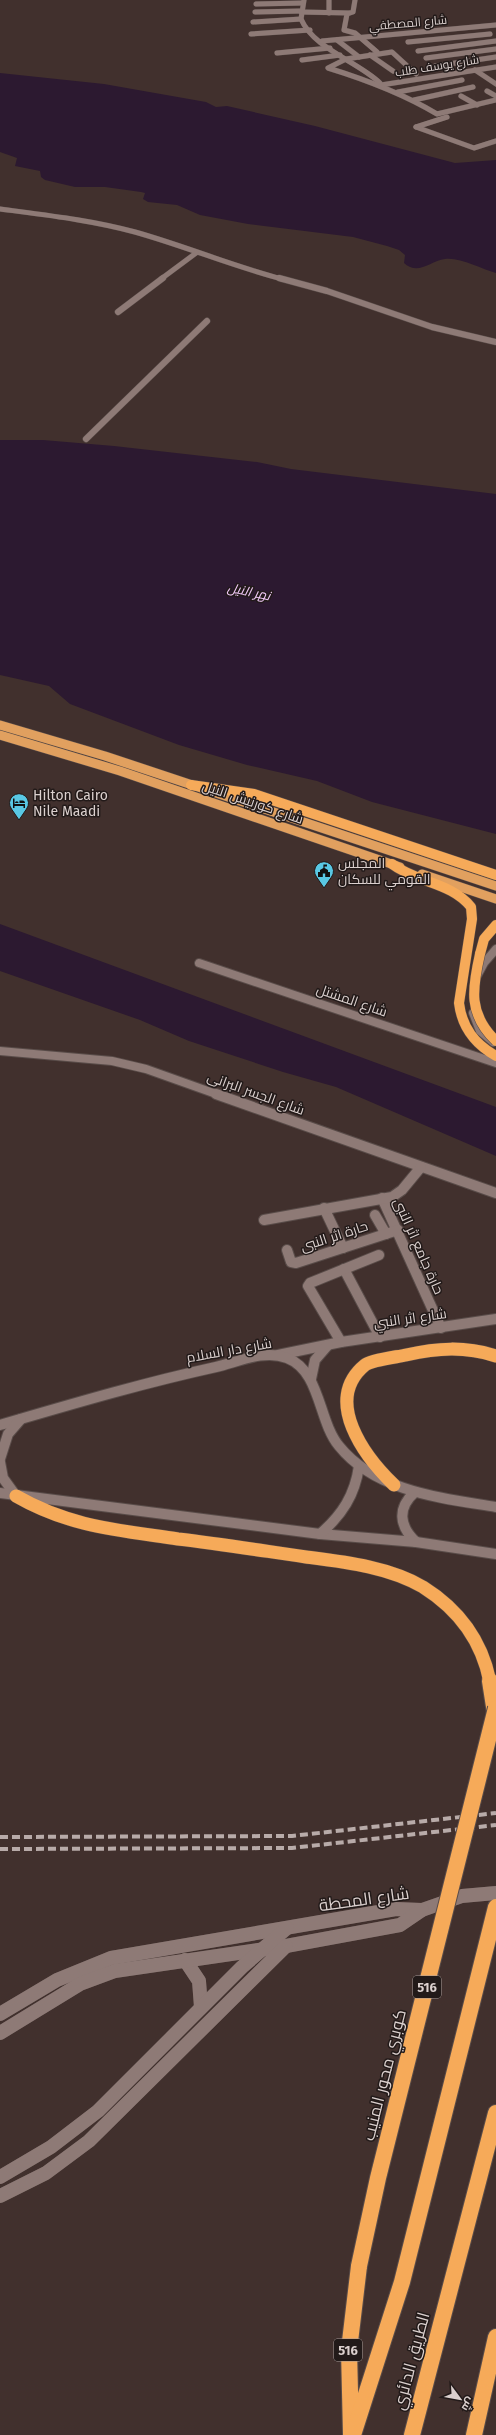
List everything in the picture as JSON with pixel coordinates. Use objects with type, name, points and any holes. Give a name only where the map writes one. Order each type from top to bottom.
[{"type":"highway","name":"شارع كورنيش النيل","points":[[0,725],[77,747],[496,886]]},
{"type":"highway","name":"شارع كورنيش النيل","points":[[0,735],[120,771],[496,899]]},
{"type":"highway","points":[[190,785],[239,790],[338,821],[496,875]]},
{"type":"highway","points":[[392,864],[404,873],[456,892],[468,902],[473,913],[459,1012],[462,1022],[474,1039],[496,1056]]},
{"type":"highway","points":[[496,925],[484,940],[480,954],[475,986],[476,1018],[485,1032],[496,1041]]},
{"type":"highway","points":[[394,1485],[366,1456],[352,1427],[346,1394],[351,1379],[357,1371],[366,1364],[448,1348],[473,1349],[496,1356]]},
{"type":"highway","points":[[16,1496],[52,1515],[92,1527],[354,1563],[400,1575],[440,1599],[457,1616],[471,1634],[484,1661],[495,1711]]},
{"type":"highway","name":"كوبري محور المنيب","points":[[359,2266],[378,2178],[495,1711]]},
{"type":"highway","name":"الطريق الدائري","points":[[352,2435],[402,2282],[496,1907]]},
{"type":"highway","name":"الطريق الدائري","points":[[412,2435],[496,2113]]},
{"type":"highway","name":"الطريق الدائري","points":[[352,2435],[347,2387],[348,2346],[359,2266]]},
{"type":"highway","points":[[474,2435],[496,2337]]},
{"type":"street","points":[[329,0],[329,13]]},
{"type":"street","points":[[355,0],[353,12],[347,14],[344,30],[355,33],[377,52]]},
{"type":"street","points":[[256,4],[303,1],[301,12],[302,19],[310,30],[330,48],[372,75],[381,85]]},
{"type":"street","points":[[255,12],[349,13]]},
{"type":"street","points":[[253,22],[302,19]]},
{"type":"street","name":"شارع المصطفي","points":[[322,41],[496,25]]},
{"type":"street","points":[[482,27],[496,40]]},
{"type":"street","points":[[251,34],[310,30]]},
{"type":"street","points":[[399,34],[445,74]]},
{"type":"street","points":[[408,42],[490,34]]},
{"type":"street","points":[[337,40],[359,57]]},
{"type":"street","points":[[418,51],[496,40]]},
{"type":"street","points":[[277,53],[330,48]]},
{"type":"street","points":[[426,58],[496,49]]},
{"type":"street","points":[[416,74],[392,52],[346,58],[328,68],[398,92],[439,114],[496,100]]},
{"type":"street","points":[[302,60],[340,55]]},
{"type":"street","points":[[370,55],[393,71]]},
{"type":"street","points":[[435,66],[496,57]]},
{"type":"street","name":"شارع يوسف طلب","points":[[381,85],[496,67]]},
{"type":"street","points":[[475,70],[496,84]]},
{"type":"street","points":[[414,100],[473,88],[452,73]]},
{"type":"street","points":[[398,92],[462,80]]},
{"type":"street","points":[[487,91],[496,96]]},
{"type":"street","points":[[461,96],[477,105]]},
{"type":"street","points":[[496,105],[416,127],[470,147],[478,147],[496,140]]},
{"type":"street","points":[[0,209],[88,221],[166,241],[247,270],[327,291],[432,327],[496,342]]},
{"type":"street","points":[[118,312],[196,253]]},
{"type":"street","points":[[86,439],[207,321]]},
{"type":"street","points":[[496,949],[484,963],[477,976],[471,1003],[480,1031],[496,1044]]},
{"type":"street","name":"شارع المشتل","points":[[199,963],[496,1063]]},
{"type":"street","name":"شارع الجسر البرانى","points":[[0,1051],[112,1061],[146,1069],[496,1193]]},
{"type":"street","points":[[264,1220],[398,1194],[421,1167]]},
{"type":"street","name":"حارة جامع اثر النبى","points":[[382,1198],[398,1230],[441,1328]]},
{"type":"street","points":[[324,1208],[343,1248]]},
{"type":"street","points":[[375,1215],[386,1234]]},
{"type":"street","name":"حارة اثر النبى","points":[[287,1250],[291,1262],[294,1264],[398,1230]]},
{"type":"street","points":[[342,1342],[308,1286],[310,1283],[379,1255]]},
{"type":"street","points":[[344,1269],[380,1336]]},
{"type":"street","name":"شارع اثر النبي","points":[[278,1355],[328,1344],[496,1320]]},
{"type":"street","points":[[311,1379],[315,1360],[328,1344]]},
{"type":"street","name":"شارع دار السلام","points":[[0,1425],[156,1380],[258,1357],[278,1355],[289,1358],[311,1379],[330,1433],[340,1448],[359,1466],[394,1485],[415,1492],[496,1508]]},
{"type":"street","points":[[16,1496],[3,1478],[0,1461],[8,1434],[21,1419]]},
{"type":"street","points":[[320,1534],[338,1518],[351,1498],[359,1466]]},
{"type":"street","points":[[415,1492],[402,1507],[401,1519],[406,1532],[416,1542]]},
{"type":"street","points":[[0,1493],[320,1534],[416,1542],[496,1554]]},
{"type":"street","points":[[422,1910],[462,1896],[496,1893]]},
{"type":"street","name":"شارع المحطة","points":[[0,2014],[74,1971],[111,1958],[404,1908],[422,1910]]},
{"type":"street","name":"شارع المحطة","points":[[0,2033],[64,1993],[98,1977],[133,1968],[286,1946],[400,1925],[408,1921],[422,1910]]},
{"type":"street","points":[[0,2177],[49,2149],[75,2131],[201,2007],[264,1948],[288,1928]]},
{"type":"street","points":[[0,2196],[46,2173],[89,2141],[286,1946]]},
{"type":"street","points":[[185,1960],[200,1978],[202,1986],[201,2007]]},
{"type":"water","points":[[0,73],[104,84],[206,102],[216,107],[227,106],[315,126],[455,163],[496,160],[496,273],[464,261],[451,259],[440,260],[419,268],[409,267],[404,263],[405,255],[399,250],[353,237],[248,224],[200,215],[177,205],[148,202],[143,199],[145,193],[141,192],[105,187],[75,187],[45,180],[41,177],[40,171],[15,166],[17,158],[0,152]]},
{"type":"water","name":"نهر النيل","points":[[0,440],[43,440],[114,446],[257,462],[291,469],[496,494],[496,834],[372,802],[317,781],[247,765],[179,745],[70,704],[49,686],[0,675]]},
{"type":"water","points":[[0,924],[496,1107],[496,1156],[336,1087],[283,1072],[189,1041],[140,1020],[0,971]]},
{"type":"railway","points":[[0,1837],[292,1836],[496,1813]]},
{"type":"railway","points":[[0,1849],[292,1848],[496,1825]]},
{"type":"place","name":"Hilton Cairo Nile Maadi","points":[[19,820]]},
{"type":"place","name":"المجلس القومي للسكان","points":[[324,888]]}]
